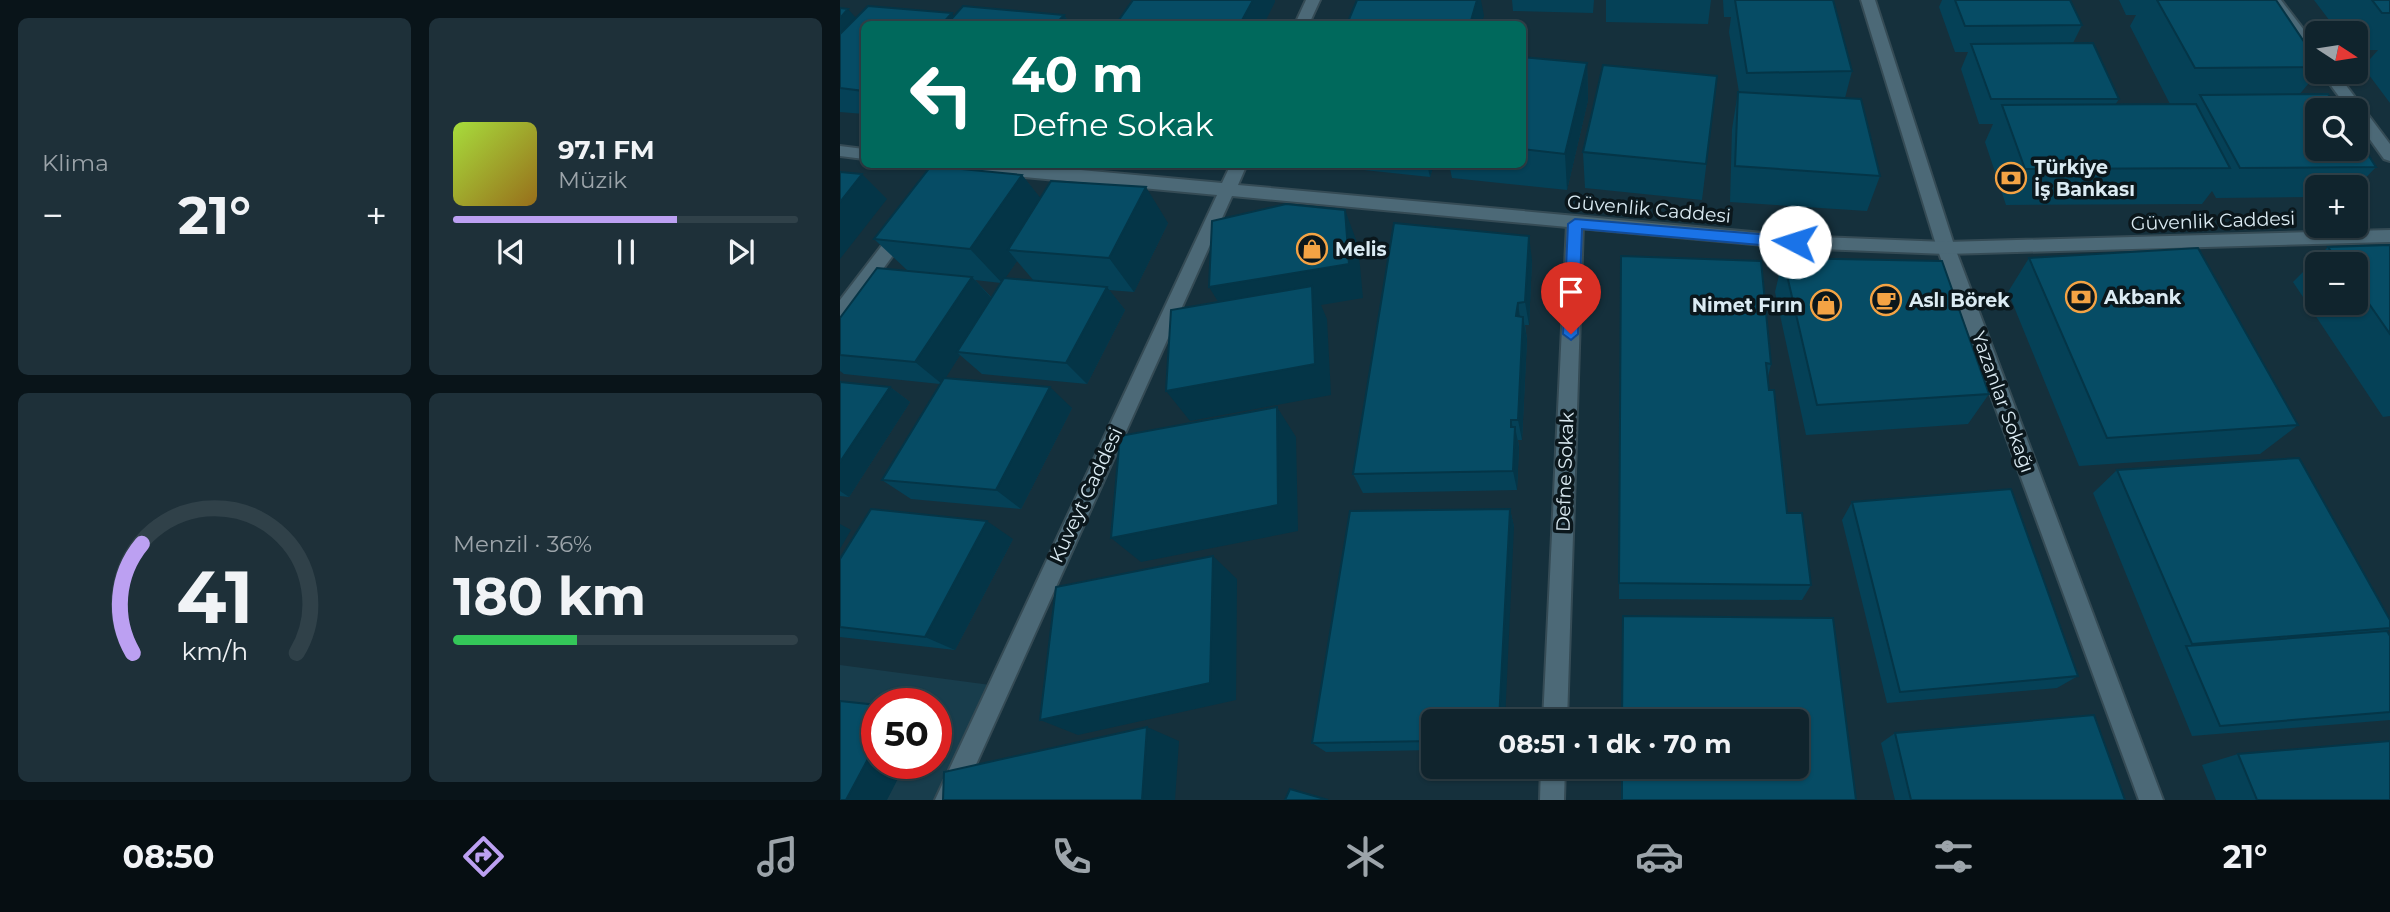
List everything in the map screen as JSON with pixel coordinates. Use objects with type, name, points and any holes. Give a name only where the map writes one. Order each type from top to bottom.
[{"type":"main road","points":[[1303,21],[1313,0]]},
{"type":"main road","name":"Yazanlar Sokağı","points":[[1868,0],[1946,248],[2151,800]]},
{"type":"main road","points":[[2274,0],[2305,41]]},
{"type":"main road","points":[[2337,84],[2390,155]]},
{"type":"main road","points":[[840,150],[861,154]]},
{"type":"main road","name":"Güvenlik Caddesi","points":[[947,168],[1227,190],[1575,224],[1795,242],[1946,248],[2390,236]]},
{"type":"main road","name":"Kuveyt Caddesi","points":[[947,800],[1237,168]]},
{"type":"main road","points":[[840,314],[911,218]]},
{"type":"main road","name":"Defne Sokak","points":[[1555,709],[1575,224]]},
{"type":"main road","points":[[1552,800],[1553,779]]},
{"type":"shaded area","points":[[840,665],[998,686],[947,800],[840,800]]},
{"type":"building","points":[[1133,0],[1253,0],[1242,21],[1118,21]]},
{"type":"building","points":[[1357,0],[1477,0],[1471,21],[1348,21]]},
{"type":"building","points":[[1735,0],[1833,0],[1852,71],[1747,73]]},
{"type":"building","points":[[1955,0],[2070,0],[2082,25],[1965,26]]},
{"type":"building","points":[[2157,0],[2276,0],[2305,43],[2305,67],[2195,68]]},
{"type":"building","points":[[2372,0],[2390,0],[2390,13],[2382,13]]},
{"type":"building","points":[[868,6],[952,13],[945,21],[861,21],[861,91],[840,88],[840,34]]},
{"type":"building","points":[[963,6],[1064,15],[1059,21],[950,21]]},
{"type":"building","points":[[840,8],[848,9],[840,18]]},
{"type":"building","points":[[2093,43],[2119,99],[1991,99],[1971,44]]},
{"type":"building","points":[[1526,57],[1587,63],[1565,154],[1526,149]]},
{"type":"building","points":[[1603,65],[1717,76],[1706,164],[1583,152]]},
{"type":"building","points":[[1738,92],[1861,99],[1880,176],[1735,166]]},
{"type":"building","points":[[2328,94],[2330,98],[2305,98],[2305,161],[2368,161],[2368,155],[2376,167],[2240,168],[2200,95]]},
{"type":"building","points":[[2196,104],[2230,168],[2025,169],[2002,105]]},
{"type":"building","points":[[929,168],[1022,175],[970,249],[874,239]]},
{"type":"building","points":[[840,172],[862,174],[840,202]]},
{"type":"building","points":[[1051,181],[1146,187],[1109,258],[1008,250]]},
{"type":"building","points":[[1286,204],[1345,210],[1349,264],[1209,287],[1212,221]]},
{"type":"building","points":[[1394,223],[1529,236],[1525,302],[1518,303],[1516,316],[1523,317],[1518,420],[1511,420],[1511,427],[1515,427],[1513,471],[1353,474]]},
{"type":"building","points":[[2390,245],[2390,334],[2368,302],[2368,252],[2332,252],[2328,247]]},
{"type":"building","points":[[2198,248],[2298,425],[2107,438],[2029,258]]},
{"type":"building","points":[[1621,256],[1761,261],[1771,364],[1766,363],[1769,390],[1774,390],[1787,513],[1802,513],[1811,585],[1619,583]]},
{"type":"building","points":[[1783,258],[1942,261],[1989,394],[1817,405]]},
{"type":"building","points":[[877,268],[972,277],[915,362],[840,355],[840,318]]},
{"type":"building","points":[[1004,278],[1107,287],[1066,363],[957,352]]},
{"type":"building","points":[[1312,286],[1315,364],[1166,391],[1171,310]]},
{"type":"building","points":[[944,378],[1050,387],[996,490],[882,480]]},
{"type":"building","points":[[840,382],[890,387],[840,462]]},
{"type":"building","points":[[1277,407],[1278,505],[1111,538],[1120,436]]},
{"type":"building","points":[[2299,458],[2390,620],[2390,628],[2192,644],[2117,470]]},
{"type":"building","points":[[2011,489],[2078,676],[1900,692],[1852,502]]},
{"type":"building","points":[[871,509],[987,521],[925,637],[840,627],[840,559]]},
{"type":"building","points":[[1510,509],[1500,709],[1421,709],[1421,741],[1312,743],[1350,511]]},
{"type":"building","points":[[1213,556],[1210,683],[1040,720],[1056,587]]},
{"type":"building","points":[[1623,616],[1833,618],[1856,800],[1622,800],[1622,779],[1809,779],[1809,709],[1622,709]]},
{"type":"building","points":[[2387,631],[2390,636],[2390,712],[2220,726],[2186,646]]},
{"type":"building","points":[[840,701],[861,703],[861,772],[846,800],[840,800]]},
{"type":"building","points":[[2094,715],[2125,800],[1911,800],[1895,733]]},
{"type":"building","points":[[1147,727],[1142,800],[943,800],[944,779],[952,779],[952,770]]},
{"type":"building","points":[[2390,741],[2390,800],[2257,800],[2238,754]]},
{"type":"building","points":[[1290,789],[1328,800],[1285,800]]},
{"type":"place","name":"Türkiye İş Bankası","points":[[2011,178]]},
{"type":"place","name":"Melis","points":[[1312,249]]},
{"type":"place","name":"Akbank","points":[[2081,297]]},
{"type":"place","name":"Aslı Börek","points":[[1886,300]]},
{"type":"place","name":"Nimet Fırın","points":[[1826,305]]},
{"type":"route","points":[[1571,334],[1575,224],[1795,242]]}]
